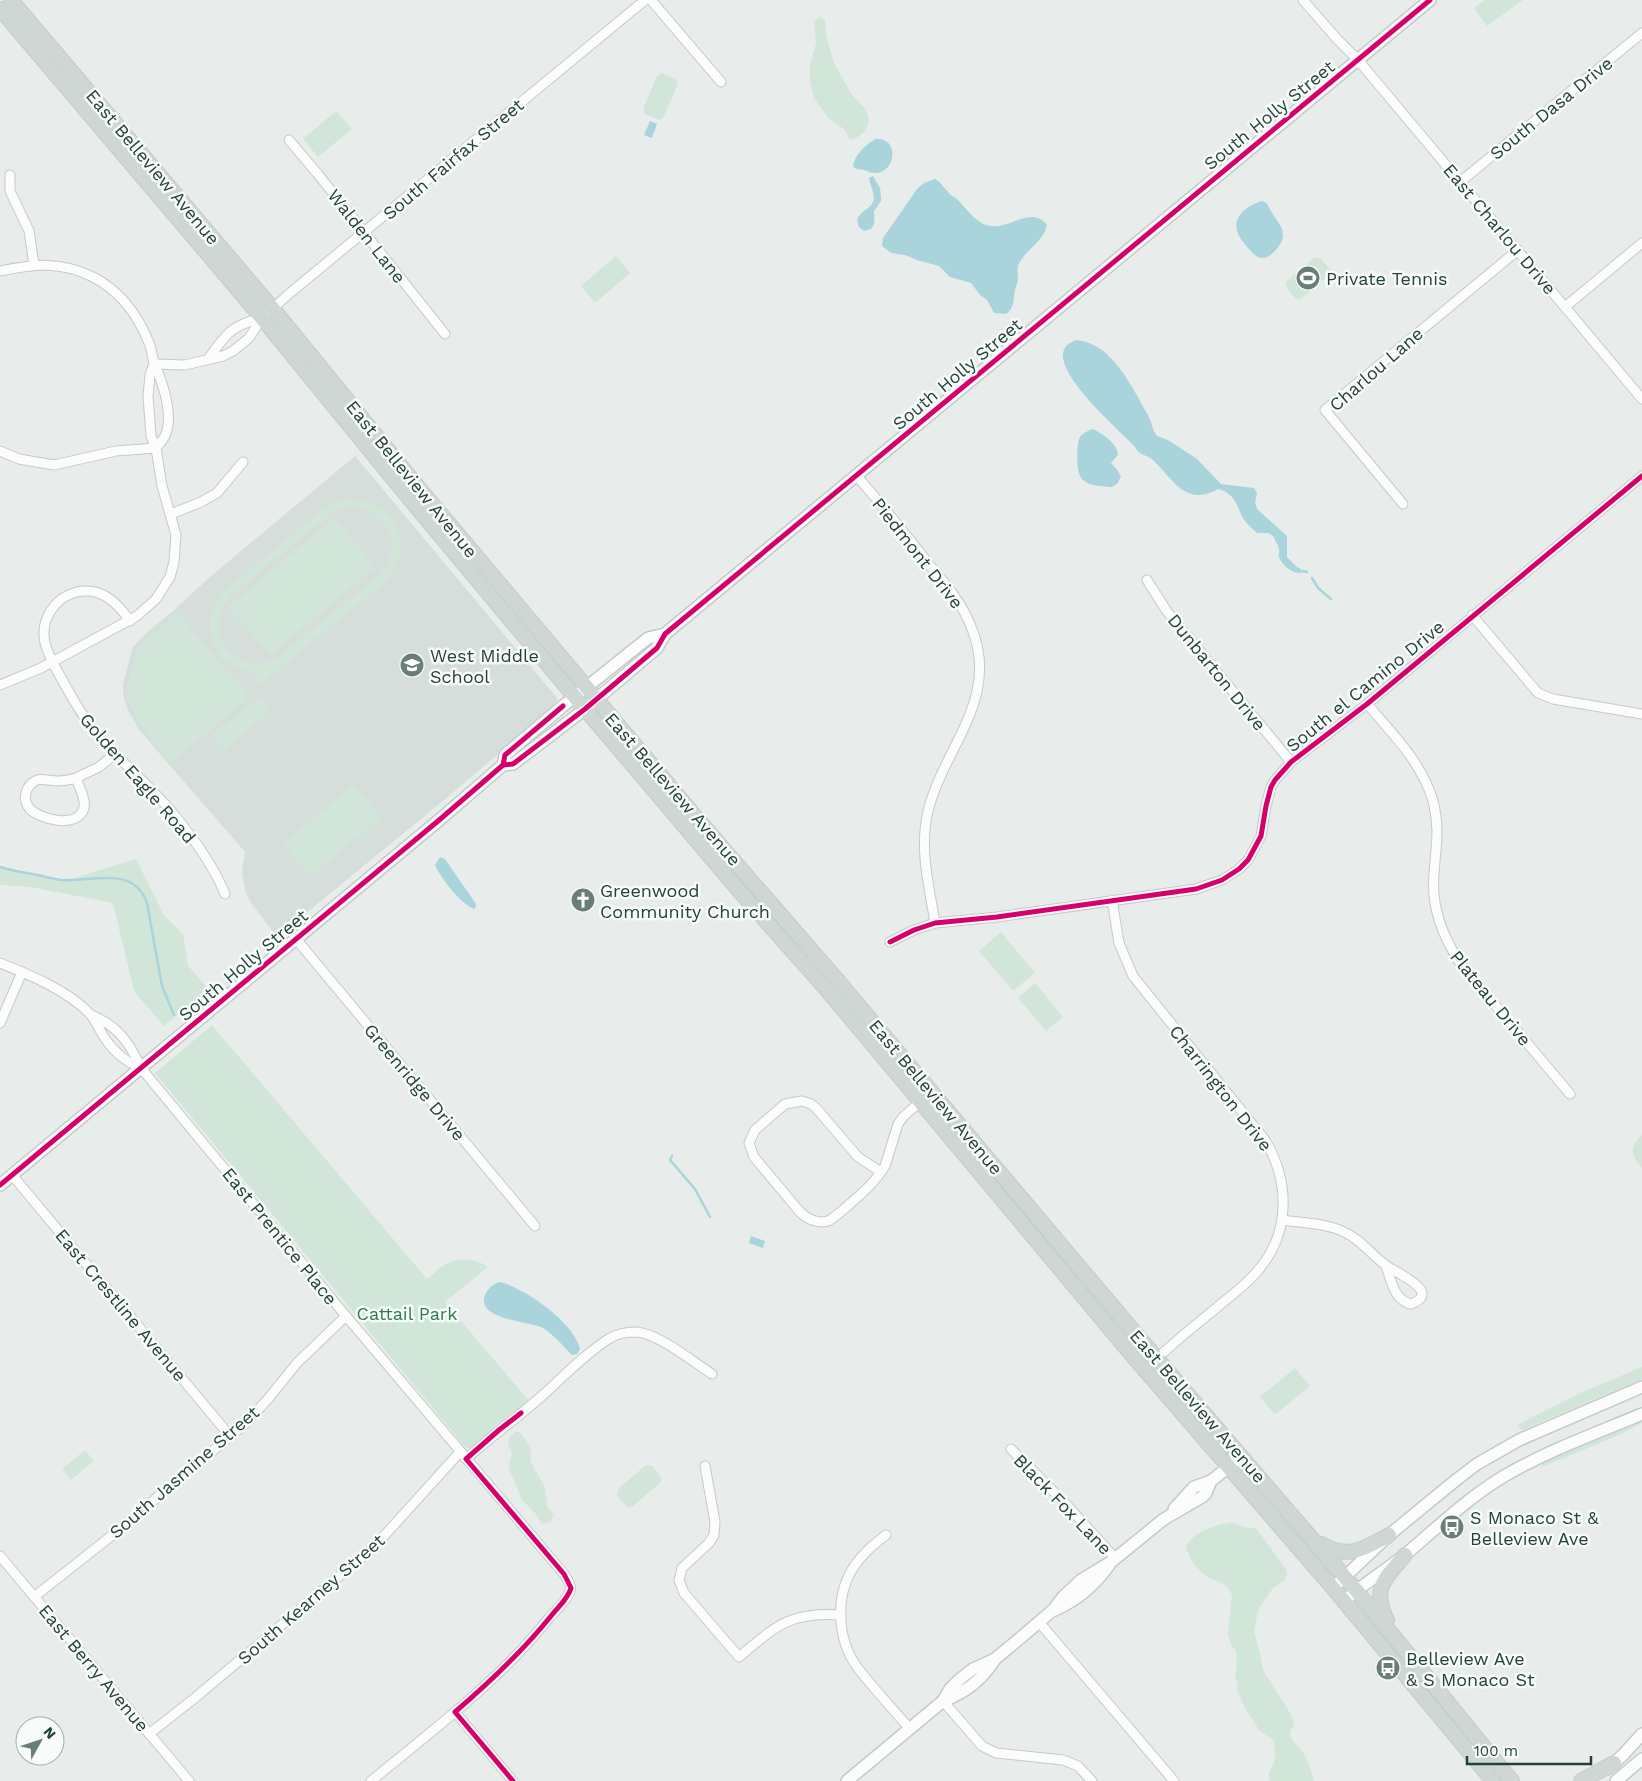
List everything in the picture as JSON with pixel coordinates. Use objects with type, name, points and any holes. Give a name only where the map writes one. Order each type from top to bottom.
[{"type":"main road","name":"East Belleview Avenue","points":[[11,0],[273,309],[419,488],[694,816],[839,982],[1356,1590],[1512,1781]]},
{"type":"main road","name":"East Belleview Avenue","points":[[0,9],[262,318],[585,709],[731,881],[827,990],[1132,1355],[1344,1601],[1493,1781]]},
{"type":"main road","points":[[1312,1538],[1333,1550],[1347,1553],[1368,1546],[1389,1535]]},
{"type":"main road","points":[[1396,1638],[1381,1609],[1379,1595],[1382,1584],[1405,1555]]},
{"type":"main road","points":[[1581,1781],[1614,1763]]},
{"type":"street","name":"South Fairfax Street","points":[[262,318],[645,0]]},
{"type":"street","points":[[651,0],[720,82]]},
{"type":"street","name":"East Charlou Drive","points":[[1303,0],[1358,60],[1642,399]]},
{"type":"street","name":"South Holly Street","points":[[503,765],[513,764],[585,709],[657,648],[665,634],[1430,0]]},
{"type":"street","name":"South Dasa Drive","points":[[1460,182],[1642,33]]},
{"type":"street","name":"Walden Lane","points":[[289,140],[445,334]]},
{"type":"street","points":[[10,176],[10,191],[29,231],[34,265]]},
{"type":"street","points":[[1565,307],[1642,243]]},
{"type":"street","name":"Charlou Lane","points":[[1403,504],[1324,410],[1518,250]]},
{"type":"street","points":[[0,271],[34,265],[71,268],[95,278],[114,291],[132,310],[149,343],[154,364],[162,381],[168,420],[166,435],[156,448],[116,450],[54,465],[19,459],[0,451]]},
{"type":"street","points":[[209,358],[224,338],[238,326],[262,318]]},
{"type":"street","points":[[154,364],[185,364],[223,356],[238,348],[254,332],[262,318]]},
{"type":"street","points":[[0,686],[53,662],[143,612],[156,599],[170,577],[174,562],[176,535],[162,486],[156,448],[151,436],[148,396],[150,375],[154,364]]},
{"type":"street","points":[[171,514],[201,502],[216,493],[243,462]]},
{"type":"street","name":"Piedmont Drive","points":[[856,475],[913,543],[963,609],[973,630],[978,649],[980,677],[973,708],[939,777],[928,812],[925,829],[924,855],[936,923]]},
{"type":"street","name":"South el Camino Drive","points":[[890,942],[914,930],[936,923],[997,917],[1208,886],[1222,880],[1239,869],[1252,854],[1261,836],[1271,787],[1291,762],[1367,704],[1642,476]]},
{"type":"street","name":"Dunbarton Drive","points":[[1147,580],[1166,610],[1291,762]]},
{"type":"street","name":"Golden Eagle Road","points":[[130,620],[115,602],[96,592],[79,592],[64,597],[51,611],[44,631],[46,647],[82,713],[98,735],[158,797],[183,826],[205,857],[225,894]]},
{"type":"street","points":[[1472,615],[1538,693],[1553,699],[1642,714]]},
{"type":"street","name":"South Holly Street","points":[[0,1185],[438,821],[503,765],[506,755],[575,697],[648,638],[665,634]]},
{"type":"street","name":"Plateau Drive","points":[[1367,704],[1412,759],[1428,788],[1437,822],[1438,841],[1434,881],[1435,905],[1448,944],[1466,970],[1570,1094]]},
{"type":"street","points":[[76,778],[84,802],[84,808],[72,820],[55,820],[35,812],[28,806],[26,792],[32,783],[42,779],[58,781],[76,778],[99,767],[116,753]]},
{"type":"street","name":"Charrington Drive","points":[[1112,900],[1119,943],[1133,976],[1265,1140],[1272,1153],[1282,1184],[1284,1201],[1282,1220],[1275,1244],[1260,1268],[1157,1358]]},
{"type":"street","name":"Greenridge Drive","points":[[296,939],[535,1226]]},
{"type":"street","points":[[0,963],[50,986],[91,1014],[103,1019],[122,1035],[130,1045],[141,1068]]},
{"type":"street","points":[[0,1022],[22,972]]},
{"type":"street","points":[[91,1014],[115,1051],[130,1063],[141,1068]]},
{"type":"street","name":"East Prentice Place","points":[[141,1068],[346,1316],[564,1574],[571,1588],[564,1601],[521,1651],[455,1712]]},
{"type":"street","points":[[881,1172],[858,1157],[816,1108],[802,1101],[785,1104],[755,1130],[750,1143],[754,1157],[800,1212],[813,1221],[822,1222],[831,1219],[867,1189],[881,1172],[890,1153],[898,1124],[903,1116],[920,1102]]},
{"type":"street","name":"East Crestline Avenue","points":[[12,1175],[230,1436]]},
{"type":"street","points":[[1282,1220],[1329,1226],[1341,1231],[1364,1245],[1386,1266],[1417,1284],[1421,1294],[1419,1299],[1410,1304],[1401,1299],[1396,1294],[1386,1266]]},
{"type":"street","name":"South Jasmine Street","points":[[34,1597],[254,1415],[297,1363],[346,1316]]},
{"type":"street","name":"South Kearney Street","points":[[149,1734],[202,1692],[374,1547],[463,1455],[532,1404],[612,1337],[637,1332],[654,1336],[712,1374]]},
{"type":"street","points":[[1333,1588],[1389,1535],[1477,1464],[1507,1446],[1642,1387]]},
{"type":"street","points":[[1344,1601],[1356,1590],[1405,1555],[1465,1504],[1505,1475],[1540,1457],[1642,1414]]},
{"type":"street","name":"Black Fox Lane","points":[[1011,1449],[1065,1502],[1113,1560]]},
{"type":"street","points":[[847,1781],[943,1701],[956,1696],[971,1686],[988,1670],[995,1659],[1053,1610],[1085,1592],[1102,1575],[1113,1560],[1164,1519],[1202,1497],[1206,1493],[1211,1481],[1242,1456]]},
{"type":"street","points":[[705,1466],[714,1522],[714,1535],[709,1543],[682,1568],[679,1580],[684,1593],[740,1657],[772,1630],[787,1621],[812,1614],[841,1615]]},
{"type":"street","points":[[886,1535],[867,1550],[854,1567],[846,1584],[842,1601],[842,1628],[846,1644],[856,1666],[910,1729]]},
{"type":"street","name":"East Berry Avenue","points":[[0,1556],[189,1781]]},
{"type":"street","points":[[1039,1622],[1174,1781]]},
{"type":"street","points":[[943,1701],[988,1751],[1063,1760],[1078,1766],[1092,1781]]},
{"type":"street","points":[[371,1781],[455,1712],[513,1781]]},
{"type":"street","points":[[1593,1781],[1614,1763],[1642,1734]]},
{"type":"street","points":[[1616,1781],[1642,1759]]},
{"type":"shaded area","points":[[355,456],[558,699],[552,708],[449,796],[277,937],[251,903],[245,891],[242,871],[245,852],[140,731],[128,710],[123,695],[123,684],[133,647],[145,634],[212,575]]},
{"type":"green space","points":[[1485,0],[1523,0],[1487,26],[1474,8]]},
{"type":"green space","points":[[819,17],[825,20],[826,35],[834,63],[852,95],[866,110],[868,115],[869,122],[865,131],[858,137],[850,140],[844,129],[828,118],[814,98],[810,81],[810,64],[816,43],[814,22]]},
{"type":"green space","points":[[662,73],[676,79],[678,84],[663,118],[659,120],[645,114],[643,109],[657,76]]},
{"type":"green space","points":[[336,111],[352,129],[318,157],[303,139]]},
{"type":"green space","points":[[616,256],[630,273],[595,303],[581,286]]},
{"type":"green space","name":"Private Tennis","points":[[1315,257],[1320,258],[1330,269],[1330,274],[1301,299],[1296,299],[1286,287],[1286,282]]},
{"type":"green space","points":[[346,499],[363,501],[377,506],[388,515],[396,526],[400,539],[400,552],[395,567],[386,581],[259,685],[254,679],[260,673],[244,670],[230,663],[220,654],[213,643],[210,630],[211,616],[217,602],[227,589],[329,505]],"holes":[[[354,507],[366,510],[377,516],[390,532],[392,542],[391,553],[380,575],[275,660],[260,663],[246,662],[234,656],[220,636],[219,623],[222,609],[230,596],[329,515],[345,508]]]},
{"type":"green space","points":[[334,518],[375,567],[270,655],[229,607]]},
{"type":"green space","points":[[177,613],[247,693],[246,700],[170,763],[136,719],[128,697],[127,687],[138,647]]},
{"type":"green space","points":[[259,697],[271,710],[225,749],[213,735]]},
{"type":"green space","points":[[354,785],[381,818],[310,876],[283,843]]},
{"type":"green space","points":[[136,859],[164,915],[183,934],[188,966],[209,989],[164,1026],[134,991],[113,903],[30,887],[0,885],[0,865],[2,867],[70,881],[80,876]]},
{"type":"green space","points":[[1001,932],[1035,973],[1013,991],[979,951]]},
{"type":"green space","points":[[1035,983],[1063,1017],[1046,1031],[1018,998]]},
{"type":"green space","name":"Cattail Park","points":[[212,1025],[427,1279],[443,1265],[456,1260],[473,1260],[488,1267],[445,1302],[529,1401],[471,1448],[466,1448],[155,1073]]},
{"type":"green space","points":[[1642,1135],[1642,1168],[1633,1155],[1633,1148]]},
{"type":"green space","points":[[1642,1367],[1642,1379],[1522,1430],[1517,1425],[1585,1391]]},
{"type":"green space","points":[[1295,1368],[1310,1386],[1275,1415],[1260,1397]]},
{"type":"green space","points":[[1642,1420],[1642,1423],[1619,1435],[1542,1467],[1541,1465],[1544,1462]]},
{"type":"green space","points":[[515,1432],[520,1432],[530,1446],[531,1462],[545,1488],[547,1506],[554,1515],[549,1522],[542,1524],[535,1513],[522,1500],[510,1471],[509,1464],[512,1453],[508,1444],[510,1437]]},
{"type":"green space","points":[[85,1450],[94,1461],[71,1480],[62,1469]]},
{"type":"green space","points":[[646,1465],[651,1465],[661,1477],[661,1482],[632,1507],[627,1507],[617,1496],[618,1489]]},
{"type":"green space","points":[[1232,1522],[1243,1527],[1256,1528],[1286,1569],[1287,1575],[1285,1580],[1273,1588],[1259,1608],[1254,1630],[1264,1672],[1292,1716],[1294,1726],[1290,1734],[1291,1738],[1304,1754],[1314,1781],[1269,1781],[1268,1774],[1275,1761],[1274,1741],[1259,1730],[1245,1708],[1237,1690],[1238,1682],[1235,1676],[1237,1666],[1236,1650],[1232,1647],[1228,1634],[1232,1596],[1229,1589],[1224,1585],[1199,1570],[1187,1551],[1186,1546],[1194,1536],[1213,1527]]},
{"type":"water","points":[[650,121],[657,124],[652,138],[644,135]]},
{"type":"water","points":[[875,139],[884,140],[890,144],[892,158],[889,165],[884,171],[877,173],[855,168],[853,166],[858,154]]},
{"type":"water","points":[[873,176],[880,188],[881,201],[874,211],[873,227],[864,231],[859,227],[857,220],[873,202],[874,196],[869,178]]},
{"type":"water","points":[[935,179],[973,216],[986,225],[998,226],[1028,217],[1035,217],[1041,219],[1047,225],[1042,237],[1024,255],[1018,266],[1018,280],[1013,303],[1011,309],[1006,314],[994,313],[987,300],[980,295],[971,283],[950,277],[939,266],[905,255],[891,253],[882,246],[883,238],[917,189],[924,183]]},
{"type":"water","points":[[1261,201],[1268,204],[1283,231],[1283,238],[1276,250],[1265,258],[1261,258],[1252,252],[1244,243],[1239,236],[1236,223],[1247,208]]},
{"type":"water","points":[[1076,340],[1089,343],[1101,349],[1120,368],[1148,415],[1157,436],[1168,440],[1197,459],[1221,484],[1254,488],[1257,493],[1255,502],[1257,509],[1287,536],[1287,557],[1301,569],[1302,573],[1292,571],[1285,566],[1280,560],[1279,550],[1274,537],[1269,533],[1257,533],[1244,519],[1227,492],[1218,489],[1207,494],[1197,495],[1181,489],[1153,460],[1139,452],[1105,417],[1083,393],[1066,369],[1063,358],[1065,347]]},
{"type":"water","points":[[1093,429],[1116,447],[1118,455],[1111,463],[1121,477],[1117,484],[1112,487],[1096,486],[1085,482],[1080,476],[1077,458],[1080,437]]},
{"type":"water","points":[[440,857],[445,859],[476,904],[475,909],[464,903],[442,877],[435,865]]},
{"type":"water","points":[[751,1236],[765,1241],[763,1248],[749,1243]]},
{"type":"water","points":[[499,1282],[522,1291],[559,1318],[576,1339],[580,1349],[577,1354],[572,1355],[555,1337],[543,1328],[504,1318],[494,1314],[487,1308],[484,1301],[487,1291]]},
{"type":"waterway","points":[[1303,571],[1307,572]]},
{"type":"waterway","points":[[1312,578],[1318,588],[1331,599]]},
{"type":"waterway","points":[[0,867],[61,880],[111,878],[132,884],[141,891],[147,903],[162,986],[174,1015]]},
{"type":"waterway","points":[[672,1156],[670,1160],[695,1189],[710,1217]]},
{"type":"cycle path","points":[[503,765],[513,764],[585,709],[657,648],[665,634],[1430,0]]},
{"type":"cycle path","points":[[890,942],[914,930],[935,923],[997,917],[1196,889],[1222,880],[1239,869],[1248,860],[1261,836],[1271,787],[1291,762],[1367,704],[1642,476]]},
{"type":"cycle path","points":[[0,1185],[438,821],[503,765],[505,755],[563,706]]},
{"type":"cycle path","points":[[513,1781],[455,1712],[529,1642],[565,1599],[571,1588],[564,1574],[466,1459],[521,1413]]},
{"type":"place","name":"Private Tennis","points":[[1308,278]]},
{"type":"place","name":"West Middle School","points":[[412,665]]},
{"type":"place","name":"Greenwood Community Church","points":[[583,900]]},
{"type":"place","name":"S Monaco St & Belleview Ave","points":[[1452,1527]]},
{"type":"place","name":"Belleview Ave & S Monaco St","points":[[1388,1668]]}]
